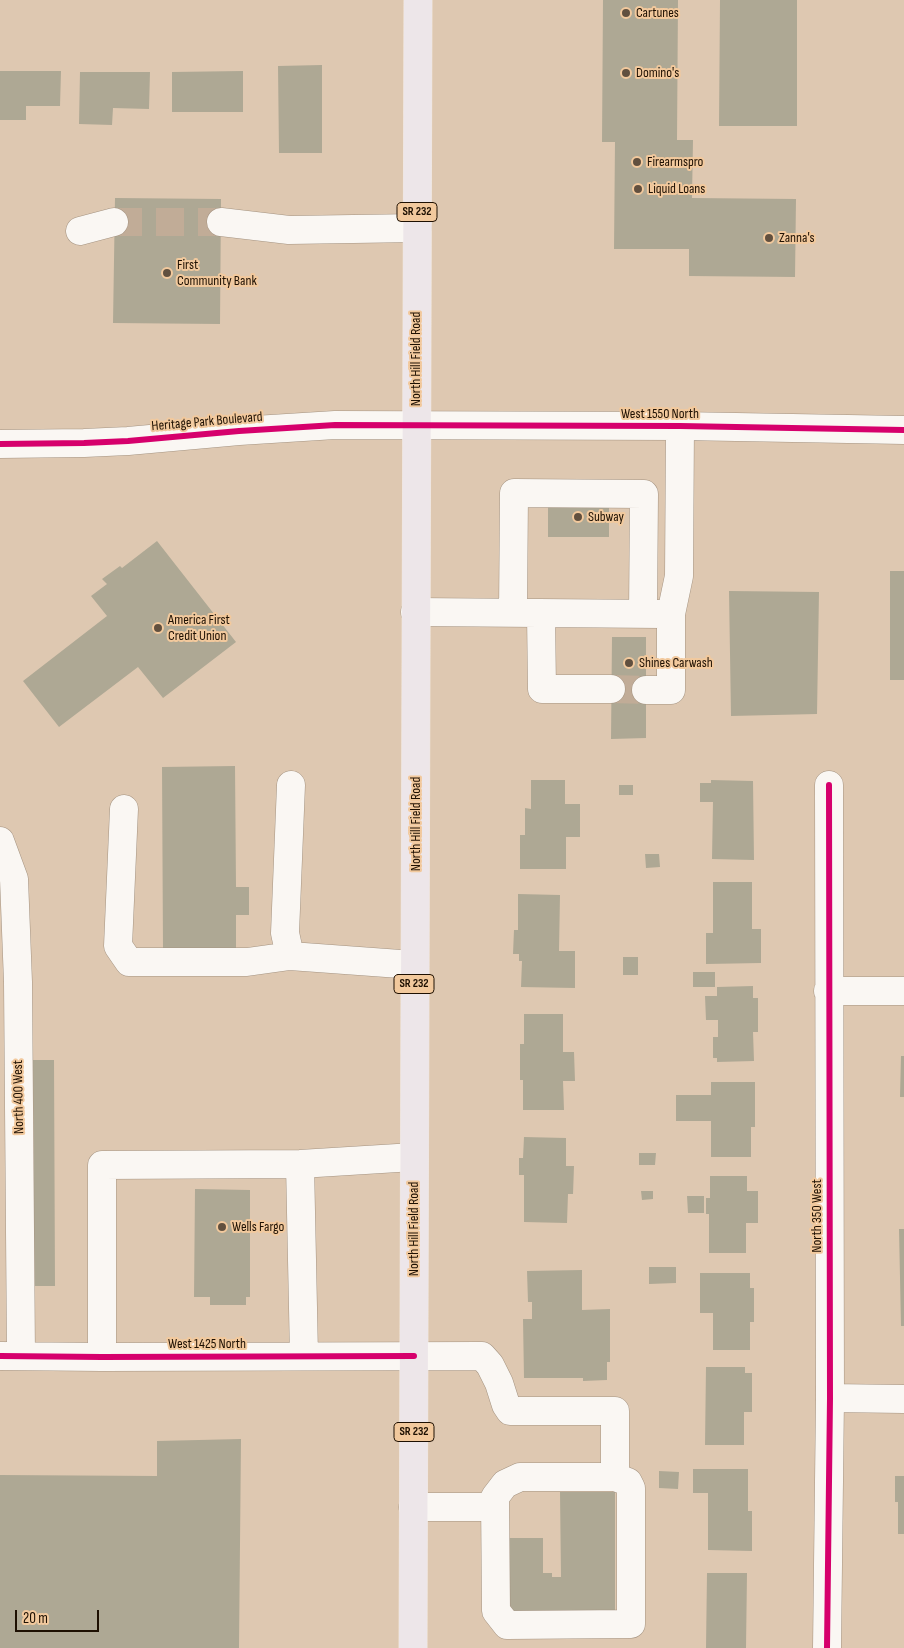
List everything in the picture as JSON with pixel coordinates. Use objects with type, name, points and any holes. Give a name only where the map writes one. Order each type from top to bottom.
[{"type":"main road","name":"North Hill Field Road","points":[[413,1648],[418,0]]},
{"type":"street","points":[[80,231],[114,222]]},
{"type":"street","points":[[221,222],[289,230],[417,228]]},
{"type":"street","name":"Heritage Park Boulevard","points":[[0,444],[84,444],[335,425],[416,425]]},
{"type":"street","name":"West 1550 North","points":[[416,425],[680,426],[904,430]]},
{"type":"street","points":[[658,690],[679,576],[680,426]]},
{"type":"street","points":[[513,613],[514,493],[644,494],[643,614]]},
{"type":"street","points":[[415,612],[671,614]]},
{"type":"street","points":[[541,614],[542,689],[611,689]]},
{"type":"street","name":"North 350 West","points":[[827,1648],[830,1398],[829,784]]},
{"type":"street","points":[[290,956],[285,933],[291,785]]},
{"type":"street","points":[[124,809],[118,946],[129,962],[247,962],[290,956],[414,965]]},
{"type":"street","name":"North 400 West","points":[[0,841],[14,879],[7,892],[11,1356]]},
{"type":"street","points":[[828,991],[904,991]]},
{"type":"street","points":[[102,1357],[102,1165],[300,1164],[414,1157]]},
{"type":"street","points":[[300,1164],[304,1356]]},
{"type":"street","name":"West 1425 North","points":[[11,1356],[482,1356],[490,1365],[500,1383],[503,1396],[510,1411],[615,1411],[615,1477]]},
{"type":"street","points":[[830,1398],[904,1399]]},
{"type":"street","points":[[520,1477],[615,1477],[628,1482],[631,1488],[631,1624],[507,1626],[496,1611],[495,1497],[505,1484],[520,1477]]},
{"type":"street","points":[[413,1507],[494,1507]]},
{"type":"building","points":[[603,0],[678,0],[677,140],[693,140],[692,198],[796,199],[795,277],[689,276],[689,249],[614,249],[615,142],[602,142]]},
{"type":"building","points":[[720,0],[797,0],[797,126],[719,126]]},
{"type":"building","points":[[322,65],[322,153],[279,153],[278,66]]},
{"type":"building","points":[[0,71],[61,71],[60,106],[26,106],[26,120],[0,120]]},
{"type":"building","points":[[243,71],[243,112],[172,112],[172,72]]},
{"type":"building","points":[[80,72],[150,72],[149,109],[113,108],[112,125],[79,124]]},
{"type":"building","name":"First Community Bank","points":[[115,198],[221,199],[220,324],[113,323]]},
{"type":"building","name":"Subway","points":[[548,497],[609,497],[609,537],[548,537]]},
{"type":"building","name":"America First Credit Union","points":[[157,541],[236,642],[163,698],[138,667],[59,727],[23,681],[107,616],[91,596],[107,584],[102,579],[120,566],[122,568]]},
{"type":"building","points":[[890,571],[904,571],[904,680],[890,680]]},
{"type":"building","points":[[729,591],[819,592],[817,714],[731,716]]},
{"type":"building","name":"Shines Carwash","points":[[612,637],[646,637],[646,738],[611,739]]},
{"type":"building","points":[[235,766],[236,887],[249,887],[249,915],[236,915],[236,950],[163,950],[162,767]]},
{"type":"building","points":[[531,780],[565,780],[565,804],[580,804],[580,837],[566,837],[566,869],[520,869],[520,835],[525,835],[525,808],[531,809]]},
{"type":"building","points":[[711,780],[753,781],[754,860],[712,859],[713,802],[700,802],[700,783],[711,783]]},
{"type":"building","points":[[619,785],[633,785],[633,795],[619,795]]},
{"type":"building","points":[[645,854],[659,854],[660,867],[646,868]]},
{"type":"building","points":[[713,882],[752,882],[752,929],[761,929],[761,963],[706,964],[706,933],[713,933]]},
{"type":"building","points":[[518,894],[560,895],[559,951],[575,951],[575,988],[521,987],[522,961],[519,961],[519,954],[513,954],[514,930],[518,930]]},
{"type":"building","points":[[623,957],[638,957],[638,975],[623,975]]},
{"type":"building","points":[[693,972],[715,972],[715,987],[693,987]]},
{"type":"building","points":[[753,986],[753,998],[758,998],[758,1032],[753,1032],[754,1061],[717,1062],[717,1058],[713,1058],[713,1037],[718,1037],[718,1020],[706,1020],[705,996],[717,996],[717,987]]},
{"type":"building","points":[[524,1014],[563,1014],[563,1052],[574,1052],[575,1081],[563,1081],[564,1110],[523,1110],[523,1080],[520,1080],[520,1044],[524,1044]]},
{"type":"building","points":[[901,1056],[904,1056],[904,1097],[900,1097]]},
{"type":"building","points":[[33,1060],[54,1060],[55,1286],[34,1286]]},
{"type":"building","points":[[711,1082],[755,1082],[755,1127],[751,1127],[751,1157],[711,1157],[711,1121],[676,1121],[676,1095],[711,1095]]},
{"type":"building","points":[[524,1137],[566,1138],[566,1166],[574,1166],[573,1194],[568,1194],[567,1223],[524,1222],[524,1175],[519,1175],[519,1158],[523,1158]]},
{"type":"building","points":[[639,1153],[656,1153],[655,1165],[639,1165]]},
{"type":"building","points":[[710,1176],[747,1176],[747,1191],[758,1191],[758,1223],[746,1223],[746,1253],[709,1253],[709,1214],[706,1214],[706,1198],[710,1198]]},
{"type":"building","name":"Wells Fargo","points":[[195,1189],[250,1190],[250,1297],[246,1297],[246,1305],[210,1305],[210,1297],[194,1297]]},
{"type":"building","points":[[641,1191],[653,1191],[653,1199],[642,1200]]},
{"type":"building","points":[[687,1196],[704,1196],[704,1213],[688,1213]]},
{"type":"building","points":[[899,1229],[904,1229],[904,1326],[901,1326]]},
{"type":"building","points":[[649,1267],[676,1267],[676,1283],[649,1284]]},
{"type":"building","points":[[582,1270],[582,1310],[610,1309],[610,1362],[607,1362],[607,1380],[583,1381],[583,1378],[524,1378],[523,1319],[532,1319],[532,1302],[528,1302],[527,1271]]},
{"type":"building","points":[[700,1273],[750,1273],[750,1288],[754,1288],[754,1322],[750,1322],[750,1350],[713,1350],[713,1313],[700,1313]]},
{"type":"building","points":[[706,1367],[745,1367],[745,1373],[752,1373],[752,1412],[744,1412],[744,1445],[705,1445]]},
{"type":"building","points":[[241,1439],[239,1648],[0,1648],[0,1475],[157,1476],[157,1441]]},
{"type":"building","points":[[693,1469],[748,1469],[748,1511],[752,1511],[752,1551],[708,1550],[708,1493],[693,1493]]},
{"type":"building","points":[[659,1471],[679,1472],[678,1489],[659,1488]]},
{"type":"building","points":[[895,1476],[904,1476],[904,1534],[898,1534],[898,1502],[895,1502]]},
{"type":"building","points":[[560,1492],[615,1492],[615,1621],[510,1622],[509,1538],[543,1538],[543,1573],[552,1573],[552,1577],[561,1577]]},
{"type":"building","points":[[707,1573],[747,1573],[746,1648],[706,1648]]},
{"type":"tunnel","points":[[114,222],[221,222]]},
{"type":"tunnel","points":[[611,689],[646,690]]},
{"type":"cycle path","points":[[0,444],[128,441],[335,425],[680,426],[904,430]]},
{"type":"cycle path","points":[[827,1648],[830,1398],[829,785]]},
{"type":"cycle path","points":[[0,1356],[414,1356]]},
{"type":"place","name":"Cartunes","points":[[626,13]]},
{"type":"place","name":"Domino's","points":[[626,73]]},
{"type":"place","name":"Firearmspro","points":[[637,162]]},
{"type":"place","name":"Liquid Loans","points":[[638,189]]},
{"type":"place","name":"Zanna's","points":[[769,238]]},
{"type":"place","name":"First Community Bank","points":[[167,273]]},
{"type":"place","name":"Subway","points":[[578,517]]},
{"type":"place","name":"America First Credit Union","points":[[158,628]]},
{"type":"place","name":"Shines Carwash","points":[[629,663]]},
{"type":"place","name":"Wells Fargo","points":[[222,1227]]}]
